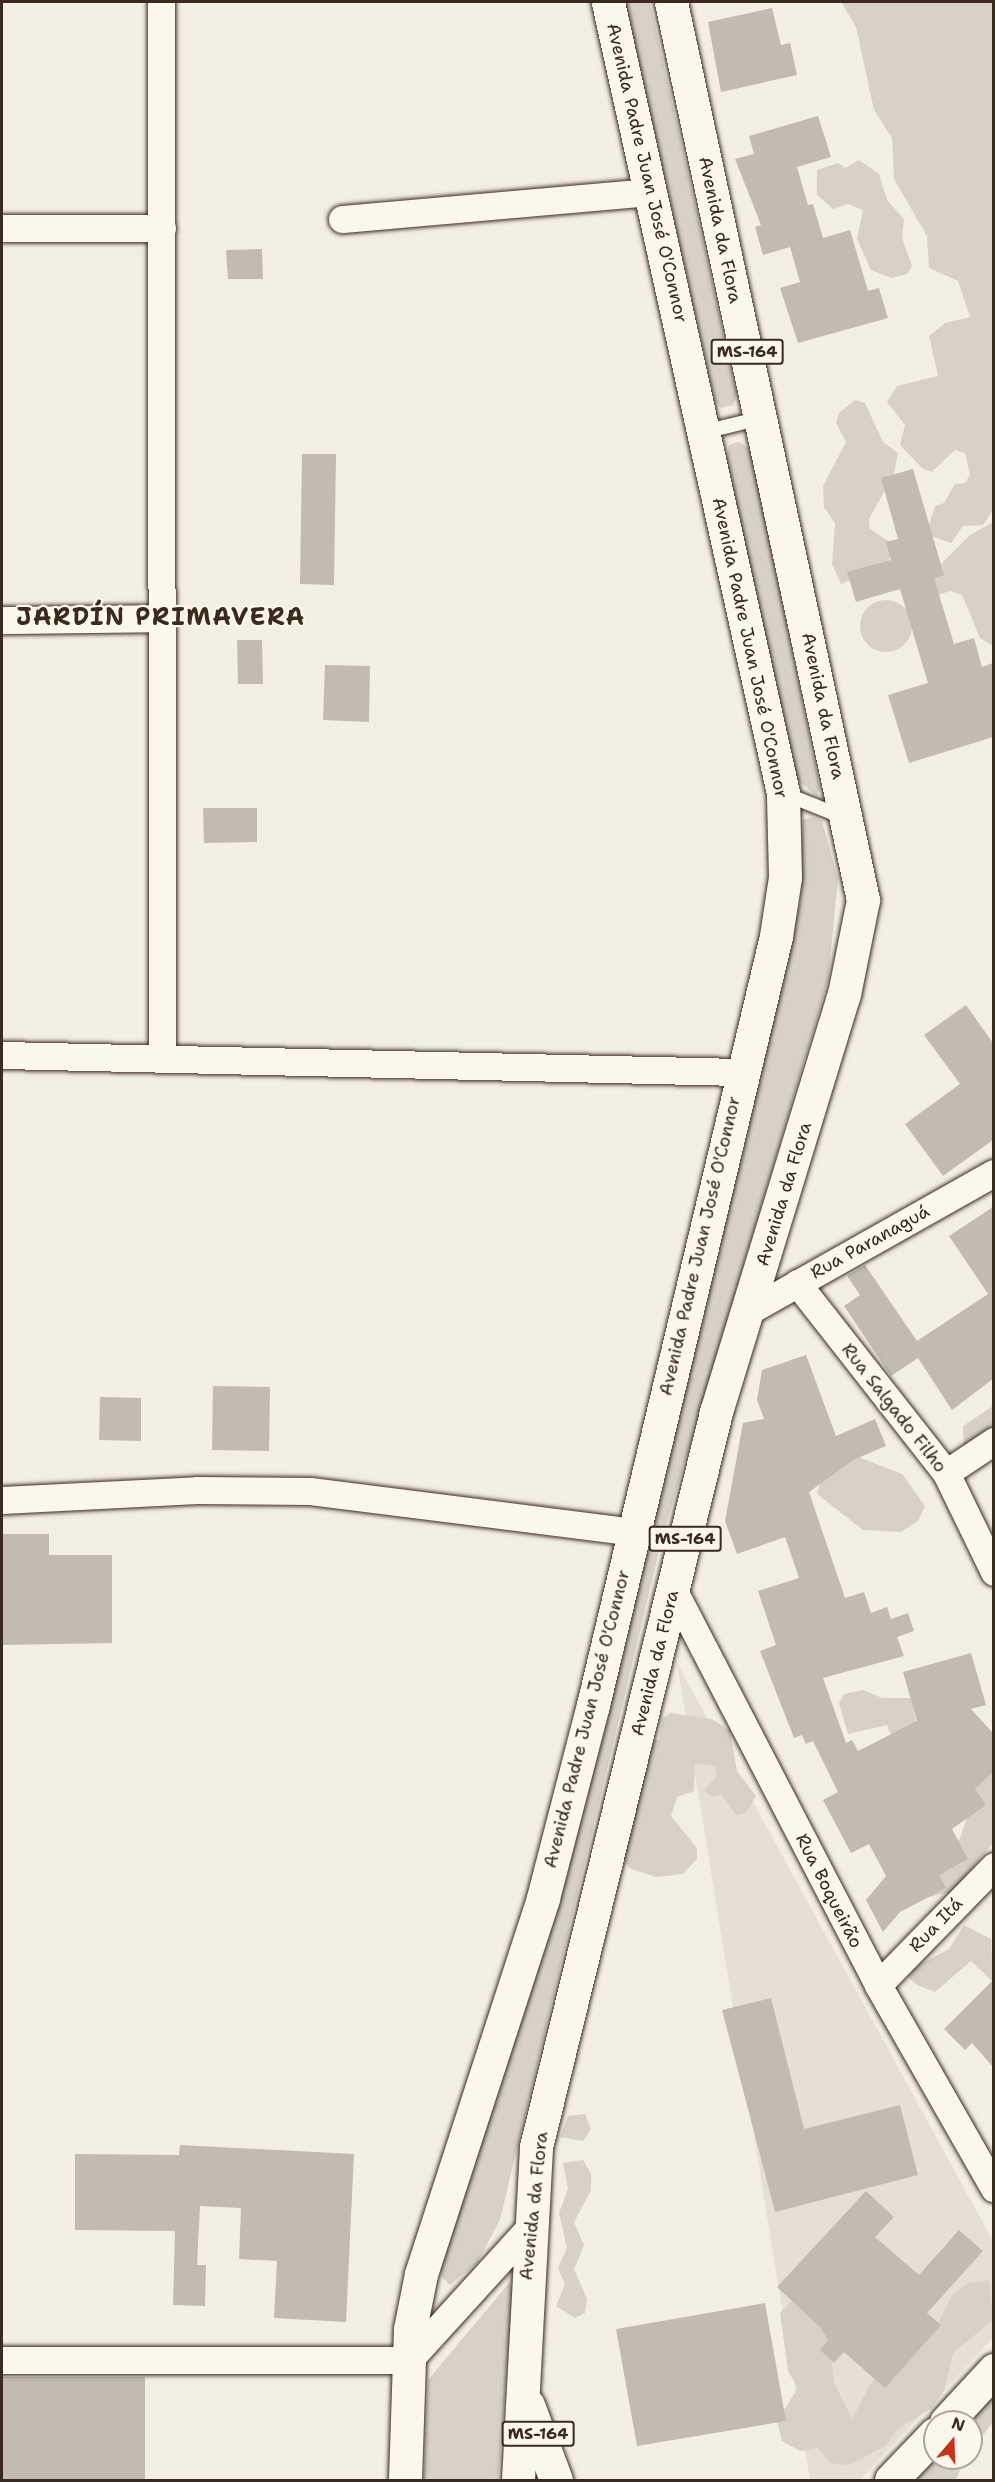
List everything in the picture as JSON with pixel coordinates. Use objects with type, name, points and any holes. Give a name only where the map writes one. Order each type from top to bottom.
[{"type":"main road","name":"Avenida Padre Juan José O'Connor","points":[[405,2481],[409,2360],[421,2274],[543,1898],[633,1532],[740,1072],[776,936],[785,877],[783,793],[608,2]]},
{"type":"main road","name":"Avenida da Flora","points":[[518,2481],[528,2229],[536,2147],[716,1412],[856,948],[863,900],[671,2]]},
{"type":"main road","points":[[957,2410],[993,2370]]},
{"type":"main road","name":"Avenida da Flora","points":[[522,2386],[556,2481]]},
{"type":"main road","points":[[891,2481],[923,2447]]},
{"type":"street","points":[[161,2],[162,1058]]},
{"type":"street","points":[[342,219],[651,192]]},
{"type":"street","points":[[2,228],[162,228]]},
{"type":"street","points":[[2,620],[161,618]]},
{"type":"street","points":[[2,1054],[740,1072]]},
{"type":"street","name":"Rua Paranaguá","points":[[747,1312],[993,1173]]},
{"type":"street","name":"Rua Salgado Filho","points":[[797,1283],[946,1473],[993,1572]]},
{"type":"street","points":[[946,1473],[993,1441]]},
{"type":"street","points":[[2,1500],[197,1490],[310,1491],[633,1532]]},
{"type":"street","name":"Rua Boqueirão","points":[[673,1589],[878,1985],[993,2188]]},
{"type":"street","name":"Rua Itá","points":[[878,1985],[993,1866]]},
{"type":"street","points":[[2,2360],[409,2360],[528,2229]]},
{"type":"lane","points":[[704,432],[761,418]]},
{"type":"lane","points":[[783,793],[847,819]]},
{"type":"shaded area","points":[[625,2],[650,2],[737,395],[733,405],[721,408],[715,401]]},
{"type":"shaded area","points":[[841,2],[993,2],[993,510],[983,525],[963,526],[951,543],[931,536],[929,525],[935,506],[944,503],[955,484],[965,483],[970,475],[965,453],[955,450],[932,472],[922,468],[900,445],[905,425],[887,402],[897,386],[938,376],[929,336],[945,323],[970,317],[958,281],[929,268],[927,236],[894,179],[892,138],[874,110],[856,27]]},
{"type":"shaded area","points":[[859,160],[879,174],[887,200],[904,219],[902,238],[912,266],[907,274],[891,278],[871,270],[857,239],[863,210],[848,204],[833,209],[817,195],[817,170],[838,163],[846,168]]},
{"type":"shaded area","points":[[855,400],[865,403],[883,442],[898,453],[894,474],[869,519],[870,529],[896,546],[887,564],[841,584],[832,564],[835,523],[824,507],[823,486],[846,442],[836,423],[839,413]]},
{"type":"shaded area","points":[[739,442],[751,450],[820,788],[817,796],[795,778],[790,764],[726,459],[729,445]]},
{"type":"shaded area","points":[[993,522],[993,646],[980,638],[962,595],[950,591],[935,596],[924,581],[970,535]]},
{"type":"shaded area","points":[[881,600],[891,600],[905,607],[912,626],[905,645],[891,652],[881,652],[871,648],[864,641],[860,631],[860,621],[864,611],[871,604]]},
{"type":"shaded area","points":[[813,817],[822,821],[838,879],[828,981],[661,1542],[500,2220],[477,2263],[450,2285],[441,2276],[441,2263],[645,1539],[800,903],[803,820]]},
{"type":"shaded area","points":[[993,1406],[993,1450],[964,1447],[963,1426]]},
{"type":"shaded area","points":[[843,1451],[902,1474],[925,1506],[918,1521],[901,1532],[863,1530],[817,1494],[826,1461]]},
{"type":"shaded area","points":[[677,1663],[993,2241],[993,2338],[926,2410],[923,2410],[923,2413],[860,2480],[810,2480]]},
{"type":"shaded area","points":[[864,1690],[882,1698],[911,1698],[917,1726],[891,1735],[887,1725],[848,1734],[839,1703],[844,1694]]},
{"type":"shaded area","points":[[670,1713],[712,1719],[730,1731],[737,1771],[756,1796],[746,1813],[736,1815],[721,1794],[712,1797],[704,1790],[717,1776],[715,1766],[695,1763],[694,1791],[677,1797],[671,1816],[697,1848],[697,1859],[683,1874],[656,1877],[631,1869],[617,1853],[649,1742],[659,1739],[662,1719]]},
{"type":"shaded area","points":[[983,1765],[993,1765],[993,1843],[952,1892],[924,1898],[961,1836]]},
{"type":"shaded area","points":[[964,1925],[991,1939],[993,1982],[971,1961],[935,1992],[917,1985],[909,1978],[913,1968],[949,1949]]},
{"type":"shaded area","points":[[585,2114],[591,2129],[583,2141],[560,2137],[568,2116]]},
{"type":"shaded area","points":[[583,2160],[591,2174],[591,2190],[574,2222],[584,2245],[574,2269],[587,2299],[585,2313],[575,2318],[556,2306],[565,2284],[558,2268],[567,2248],[559,2213],[568,2189],[563,2163]]},
{"type":"shaded area","points":[[989,2280],[993,2320],[953,2353],[944,2391],[932,2408],[923,2410],[923,2413],[897,2429],[886,2446],[849,2465],[830,2463],[818,2448],[800,2451],[782,2441],[777,2421],[798,2388],[788,2371],[780,2313],[794,2299],[828,2322],[834,2383],[852,2419],[871,2383],[934,2332],[952,2295],[968,2283]]},
{"type":"shaded area","points":[[509,2283],[513,2289],[498,2480],[424,2480],[428,2380]]},
{"type":"shaded area","points":[[993,2372],[993,2422],[983,2435],[983,2410],[963,2410]]},
{"type":"shaded area","points":[[923,2454],[923,2470],[960,2470],[956,2480],[900,2480]]},
{"type":"building","points":[[772,8],[781,45],[790,43],[797,75],[721,92],[708,22]]},
{"type":"building","points":[[818,116],[831,157],[797,167],[808,205],[813,204],[823,238],[850,230],[868,291],[879,288],[888,318],[798,343],[780,288],[800,282],[790,247],[763,255],[755,227],[761,225],[735,159],[754,154],[749,136]]},
{"type":"building","points":[[262,249],[263,279],[228,279],[226,250]]},
{"type":"building","points":[[302,454],[336,454],[334,585],[300,584]]},
{"type":"building","points":[[913,469],[944,575],[934,578],[954,644],[974,638],[982,667],[993,663],[993,737],[909,763],[888,695],[928,683],[900,589],[856,602],[847,572],[891,560],[886,542],[898,539],[881,478]]},
{"type":"building","points":[[237,640],[262,640],[263,684],[238,684]]},
{"type":"building","points":[[325,665],[370,666],[369,722],[323,720]]},
{"type":"building","points":[[203,808],[257,808],[257,842],[204,843]]},
{"type":"building","points":[[966,1005],[993,1043],[993,1140],[943,1176],[905,1124],[960,1084],[924,1035]]},
{"type":"building","points":[[993,1207],[993,1379],[952,1410],[918,1358],[891,1376],[844,1306],[860,1295],[847,1276],[865,1265],[917,1341],[988,1294],[949,1236]]},
{"type":"building","points":[[806,1355],[836,1436],[875,1419],[886,1446],[853,1460],[809,1492],[845,1598],[864,1592],[871,1613],[887,1607],[891,1619],[908,1613],[914,1631],[897,1637],[904,1656],[823,1678],[846,1743],[852,1740],[858,1751],[917,1721],[903,1672],[971,1653],[986,1705],[971,1709],[993,1733],[993,1772],[975,1789],[986,1805],[952,1829],[968,1859],[939,1875],[946,1888],[900,1912],[883,1932],[866,1900],[886,1876],[869,1844],[851,1853],[823,1800],[838,1792],[813,1741],[806,1744],[802,1735],[794,1738],[760,1651],[776,1645],[758,1591],[799,1578],[785,1537],[737,1554],[725,1521],[743,1423],[764,1419],[757,1400],[762,1370]]},
{"type":"building","points":[[213,1386],[270,1387],[269,1451],[212,1450]]},
{"type":"building","points":[[100,1397],[141,1398],[141,1441],[99,1440]]},
{"type":"building","points":[[3,1534],[49,1534],[49,1555],[112,1555],[112,1643],[2,1645]]},
{"type":"building","points":[[993,1980],[993,2067],[972,2043],[965,2050],[944,2029]]},
{"type":"building","points":[[771,1998],[804,2129],[900,2105],[918,2175],[775,2212],[722,2010]]},
{"type":"building","points":[[180,2145],[354,2154],[346,2322],[274,2318],[277,2261],[239,2259],[241,2208],[200,2206],[197,2265],[206,2265],[205,2306],[173,2305],[175,2231],[75,2230],[75,2154],[179,2155]]},
{"type":"building","points":[[866,2191],[894,2217],[875,2237],[919,2275],[959,2230],[983,2251],[927,2313],[941,2325],[885,2388],[844,2352],[834,2363],[820,2350],[828,2340],[821,2328],[777,2287]]},
{"type":"building","points":[[765,2303],[786,2421],[637,2446],[616,2329]]},
{"type":"building","points":[[2,2377],[145,2377],[145,2481],[2,2481]]},
{"type":"district","name":"JARDÍN PRIMAVERA","points":[[161,618]]}]
